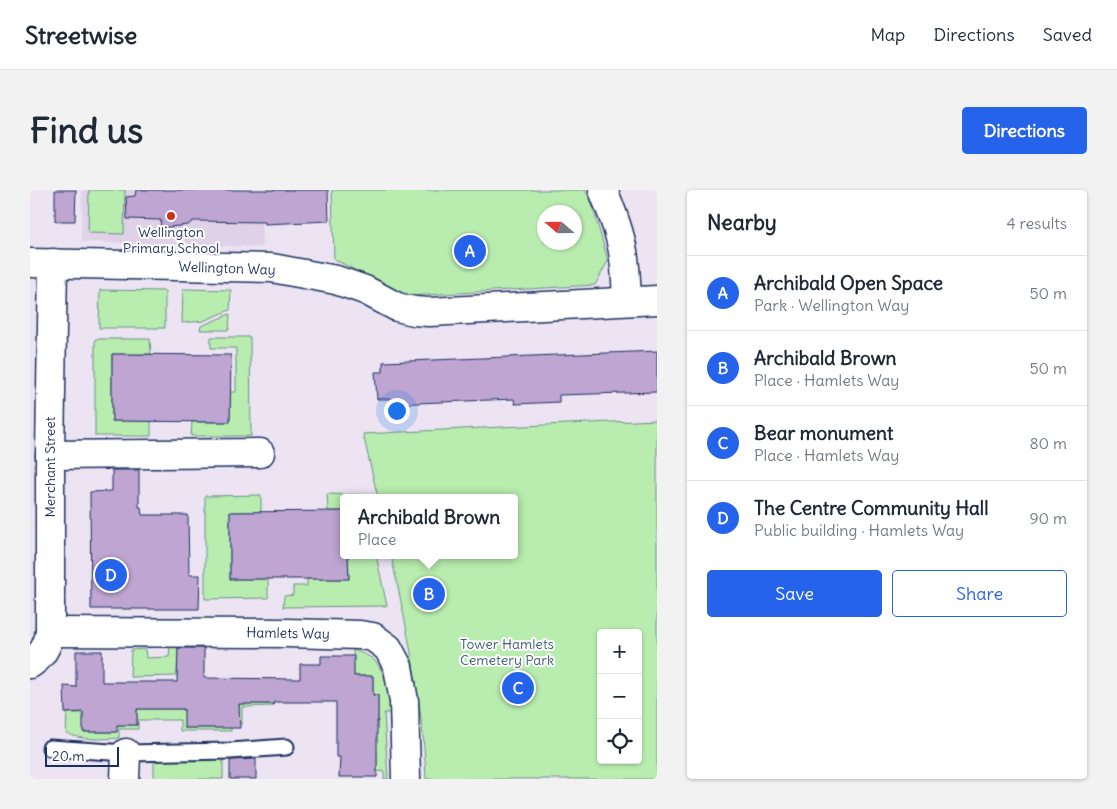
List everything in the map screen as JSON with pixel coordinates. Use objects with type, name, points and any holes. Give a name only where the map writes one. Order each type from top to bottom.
[{"type":"street","points":[[603,190],[622,243],[627,300]]},
{"type":"street","name":"Wellington Way","points":[[42,263],[272,268],[336,280],[365,290],[397,307],[429,312],[627,300],[657,300]]},
{"type":"street","name":"Merchant Street","points":[[30,664],[45,649],[50,632],[50,455],[42,263]]},
{"type":"street","points":[[50,455],[260,453]]},
{"type":"street","name":"Hamlets Way","points":[[50,632],[287,633],[373,637],[388,648],[398,667],[404,701],[406,779]]},
{"type":"lane","points":[[50,748],[126,766],[230,751],[286,747]]},
{"type":"shaded area","name":"Wellington Primary School","points":[[82,190],[260,190],[262,247],[81,242]]},
{"type":"green space","points":[[89,190],[125,190],[124,234],[88,233]]},
{"type":"green space","points":[[332,190],[585,190],[591,201],[608,261],[595,285],[407,296],[334,259]]},
{"type":"green space","points":[[183,289],[231,290],[230,310],[203,321],[182,323]]},
{"type":"green space","points":[[100,290],[165,291],[165,328],[99,328]]},
{"type":"green space","points":[[230,314],[229,330],[200,330],[201,326]]},
{"type":"green space","points":[[211,337],[250,337],[251,436],[191,436],[192,422],[230,422],[230,392],[236,392],[236,348],[211,348]]},
{"type":"green space","points":[[95,339],[150,339],[151,354],[112,354],[112,421],[151,421],[151,436],[95,436]]},
{"type":"green space","name":"Tower Hamlets Cemetery Park","points":[[657,420],[657,779],[426,779],[418,694],[392,559],[518,559],[518,494],[377,494],[363,434]]},
{"type":"green space","points":[[327,494],[340,494],[340,511],[328,511]]},
{"type":"green space","points":[[261,495],[261,512],[230,512],[230,579],[268,579],[268,598],[205,599],[205,496]]},
{"type":"green space","points":[[348,559],[377,559],[387,606],[283,607],[284,596],[293,595],[293,586],[307,586],[307,579],[349,579]]},
{"type":"green space","points":[[170,646],[178,646],[177,676],[130,677],[131,650],[145,649],[146,658],[169,657]]},
{"type":"green space","points":[[353,650],[374,660],[385,678],[390,713],[384,713],[388,779],[384,779],[384,771],[377,772],[377,750],[361,722],[378,721],[378,695],[373,695],[373,676],[354,676]]},
{"type":"green space","points":[[239,704],[274,704],[273,706],[242,707],[242,724],[231,724],[231,731],[180,731],[180,720],[138,720],[138,729],[119,729],[119,738],[86,738],[66,733],[67,713],[83,713],[84,732],[116,732],[117,725],[137,725],[137,709],[184,709],[185,728],[219,728],[239,720]]},
{"type":"green space","points":[[154,755],[223,756],[223,779],[154,779]]},
{"type":"building","points":[[55,190],[76,190],[75,221],[55,221]]},
{"type":"building","points":[[136,190],[328,190],[329,221],[265,224],[265,222],[193,221],[188,225],[160,228],[161,220],[127,219],[126,197],[135,196]]},
{"type":"building","points":[[657,351],[657,392],[559,395],[559,402],[515,404],[514,399],[393,404],[393,399],[377,399],[375,372],[383,372],[383,362]]},
{"type":"building","points":[[112,354],[231,355],[230,422],[112,421]]},
{"type":"building","points":[[112,470],[139,470],[139,507],[141,507],[142,515],[188,515],[189,575],[200,575],[199,609],[91,609],[90,492],[112,491]]},
{"type":"building","points":[[340,511],[340,559],[348,559],[349,579],[230,579],[230,512]]},
{"type":"building","points":[[178,648],[204,648],[204,678],[300,679],[300,664],[321,664],[321,656],[354,656],[354,676],[373,676],[373,695],[378,695],[377,777],[339,777],[340,757],[336,757],[336,702],[239,704],[240,728],[184,728],[184,709],[137,709],[137,725],[117,725],[117,732],[83,732],[83,712],[65,713],[64,686],[76,687],[76,651],[102,651],[102,682],[177,682]]},
{"type":"building","points":[[256,759],[256,779],[230,779],[230,760]]},
{"type":"place","name":"Wellington Primary School","points":[[171,216]]},
{"type":"place","name":"Archibald Open Space","points":[[470,251]]},
{"type":"place","name":"The Centre Community Hall","points":[[111,575]]},
{"type":"place","name":"Archibald Brown","points":[[429,594]]},
{"type":"place","name":"Bear monument","points":[[518,688]]}]
